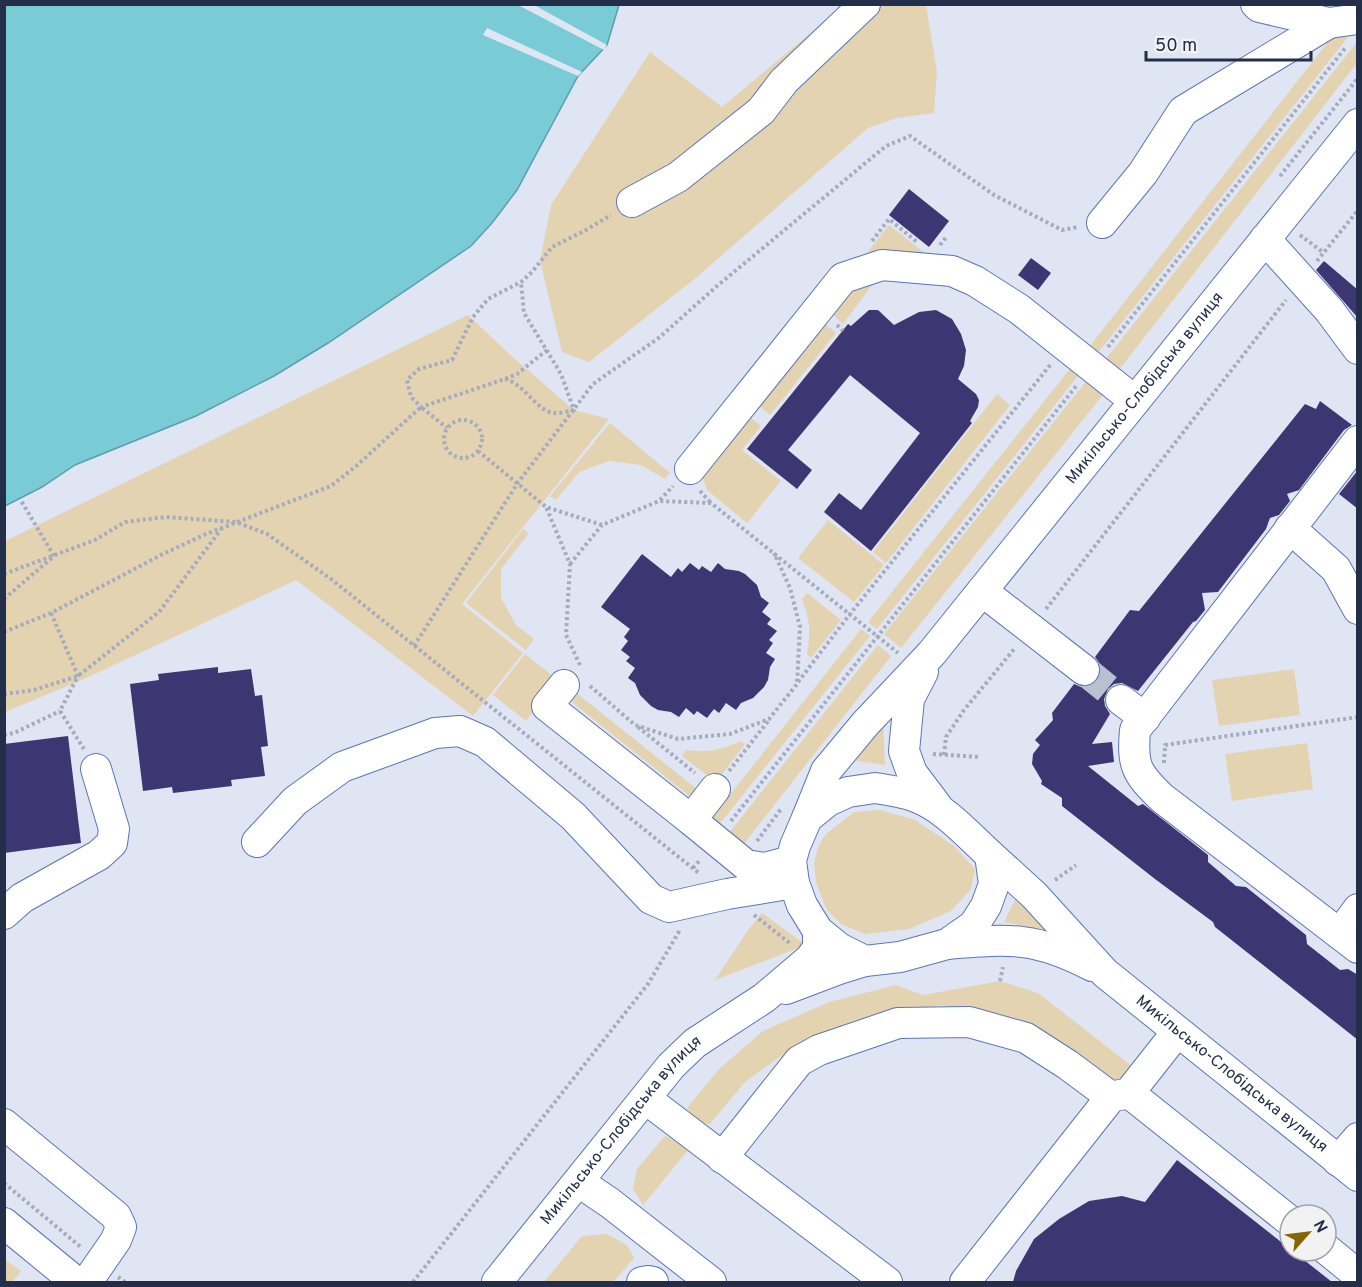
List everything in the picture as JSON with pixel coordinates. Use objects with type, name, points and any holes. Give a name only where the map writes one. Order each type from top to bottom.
[{"type":"street","points":[[632,202],[678,177],[761,111],[783,81],[865,4]]},
{"type":"street","points":[[1256,4],[1259,7],[1346,28]]},
{"type":"street","points":[[1102,223],[1143,173],[1183,111],[1346,28]]},
{"type":"street","name":"Микільсько-Слобідська вулиця","points":[[807,818],[826,771],[865,724],[932,653],[1358,124]]},
{"type":"street","points":[[1265,239],[1329,310],[1357,346]]},
{"type":"street","points":[[690,469],[843,278],[882,265],[952,271],[975,281],[1019,309],[1066,344],[1135,401]]},
{"type":"street","points":[[1349,941],[1301,890],[1162,798],[1144,780],[1133,756],[1135,730],[1268,570],[1290,528],[1358,441]]},
{"type":"street","points":[[1290,528],[1336,568],[1358,609]]},
{"type":"street","points":[[982,591],[1084,670]]},
{"type":"street","name":"Микільсько-Слобідська вулиця","points":[[932,653],[909,699],[904,751],[912,774],[940,811]]},
{"type":"street","points":[[577,677],[547,706],[746,865],[793,872]]},
{"type":"street","points":[[1121,700],[1145,718]]},
{"type":"street","points":[[257,842],[295,801],[342,767],[435,733],[460,731],[485,742],[573,816],[651,899],[669,906],[698,901],[793,872]]},
{"type":"street","points":[[4,914],[22,898],[99,855],[112,843],[114,829],[96,769]]},
{"type":"street","points":[[875,788],[899,791],[919,798],[940,811],[990,855],[994,884],[986,906],[974,924],[947,944],[900,957],[865,961],[839,948],[818,931],[802,905],[793,872],[795,846],[807,818],[828,801],[848,792],[875,788]]},
{"type":"street","points":[[690,820],[715,789]]},
{"type":"street","name":"Микільсько-Слобідська вулиця","points":[[990,855],[1034,894],[1105,973],[1348,1168]]},
{"type":"street","points":[[1349,941],[1358,909]]},
{"type":"street","name":"Микільсько-Слобідська вулиця","points":[[497,1282],[671,1066],[695,1043],[764,998],[810,959],[818,948],[818,931]]},
{"type":"street","name":"Микільсько-Слобідська вулиця","points":[[947,944],[1007,939],[1034,943],[1065,951],[1105,973]]},
{"type":"street","name":"Микільсько-Слобідська вулиця","points":[[764,998],[865,961]]},
{"type":"street","points":[[722,1158],[799,1061],[819,1050],[898,1023],[969,1022],[1026,1038],[1120,1095],[1278,1212]]},
{"type":"street","points":[[965,1282],[1120,1095],[1177,1032]]},
{"type":"street","points":[[646,1099],[886,1282]]},
{"type":"street","points":[[4,1124],[116,1216],[121,1227],[117,1240],[94,1273]]},
{"type":"street","points":[[1348,1168],[1358,1138]]},
{"type":"street","points":[[579,1182],[610,1203],[711,1282]]},
{"type":"street","points":[[4,1223],[76,1282]]},
{"type":"street","points":[[1338,1259],[1358,1275]]},
{"type":"street","points":[[642,1282],[653,1282]]},
{"type":"path","points":[[693,868],[1093,366],[1346,28]]},
{"type":"path","points":[[414,646],[517,484],[593,384],[660,337],[717,286],[886,146],[910,136],[994,195],[1062,230],[1102,223]]},
{"type":"path","points":[[447,428],[411,397],[407,380],[419,369],[452,360],[472,317],[488,299],[521,282],[532,272],[552,246],[586,230],[632,202]]},
{"type":"path","points":[[944,755],[946,737],[964,710],[1031,629],[1358,210]]},
{"type":"path","points":[[888,219],[924,247]]},
{"type":"path","points":[[933,254],[947,236]]},
{"type":"path","points":[[521,282],[524,313],[561,374],[574,410]]},
{"type":"path","points":[[546,507],[570,564],[566,635],[577,677],[715,789],[850,614],[1066,344]]},
{"type":"path","points":[[4,632],[51,613],[163,554],[223,527],[331,486],[421,407],[517,374],[547,350]]},
{"type":"path","points":[[505,379],[515,381],[537,404],[553,413],[574,410]]},
{"type":"path","points":[[463,420],[474,423],[482,433],[483,440],[478,451],[468,458],[455,457],[449,453],[444,441],[447,428],[463,420]]},
{"type":"path","points":[[478,451],[546,507],[602,525]]},
{"type":"path","points":[[4,599],[54,556],[20,499]]},
{"type":"path","points":[[570,564],[602,525],[659,501],[711,503],[901,656]]},
{"type":"path","points":[[4,694],[34,690],[78,676],[159,612],[223,527]]},
{"type":"path","points":[[774,553],[790,588],[800,627],[797,684]]},
{"type":"path","points":[[51,613],[78,676]]},
{"type":"path","points":[[4,735],[14,733],[60,711],[78,676]]},
{"type":"path","points":[[60,711],[96,769]]},
{"type":"path","points":[[1162,798],[1165,746],[1358,717]]},
{"type":"path","points":[[635,725],[678,739],[730,734],[769,719]]},
{"type":"path","points":[[413,1282],[648,984],[698,901]]},
{"type":"path","points":[[4,1183],[94,1273],[125,1282]]},
{"type":"shaded area","points":[[844,5],[926,5],[937,72],[934,113],[897,118],[868,128],[697,277],[589,362],[562,352],[540,261],[551,205],[650,52],[722,107]]},
{"type":"shaded area","points":[[1356,27],[1094,358],[1086,351],[1339,28]]},
{"type":"shaded area","points":[[1357,42],[1357,63],[1119,370],[1105,360]]},
{"type":"shaded area","points":[[889,225],[926,254],[860,262]]},
{"type":"shaded area","points":[[866,281],[872,285],[843,324],[826,308]]},
{"type":"shaded area","points":[[468,315],[574,410],[609,419],[462,604],[523,653],[473,716],[296,580],[82,680],[5,712],[5,541]]},
{"type":"shaded area","points":[[819,319],[836,333],[770,415],[753,401]]},
{"type":"shaded area","points":[[1077,360],[1085,367],[877,629],[868,622]]},
{"type":"shaded area","points":[[1092,374],[1109,387],[901,648],[884,634]]},
{"type":"shaded area","points":[[997,394],[1010,405],[886,563],[873,552]]},
{"type":"shaded area","points":[[745,413],[761,426],[742,450],[781,481],[747,523],[707,490],[703,478],[703,466]]},
{"type":"shaded area","points":[[610,423],[670,473],[665,479],[641,465],[609,461],[579,472],[556,500],[550,496]]},
{"type":"shaded area","points":[[828,520],[884,565],[854,602],[798,558]]},
{"type":"shaded area","points":[[523,529],[529,533],[501,569],[501,598],[516,625],[534,639],[526,650],[466,603]]},
{"type":"shaded area","points":[[807,593],[841,620],[811,658],[807,654],[809,626],[802,599]]},
{"type":"shaded area","points":[[861,629],[870,636],[714,831],[706,825]]},
{"type":"shaded area","points":[[878,645],[891,656],[739,850],[725,838]]},
{"type":"shaded area","points":[[525,654],[558,680],[526,721],[493,695]]},
{"type":"shaded area","points":[[1294,669],[1300,715],[1219,726],[1212,680]]},
{"type":"shaded area","points":[[569,687],[703,794],[697,802],[563,695]]},
{"type":"shaded area","points":[[883,721],[885,765],[852,760]]},
{"type":"shaded area","points":[[741,741],[745,744],[716,782],[682,756],[686,750],[714,750]]},
{"type":"shaded area","points":[[1307,743],[1313,789],[1232,801],[1225,754]]},
{"type":"shaded area","points":[[880,810],[915,820],[954,846],[975,869],[971,889],[951,911],[909,929],[865,934],[841,924],[827,910],[816,883],[814,862],[819,845],[826,834],[854,812]]},
{"type":"shaded area","points":[[1017,896],[1065,934],[1004,922]]},
{"type":"shaded area","points":[[762,913],[806,945],[715,980],[748,930]]},
{"type":"shaded area","points":[[1000,981],[1038,993],[1133,1067],[1127,1076],[1113,1081],[1062,1046],[1002,1014],[941,1005],[875,1014],[788,1051],[745,1082],[710,1124],[697,1123],[687,1108],[719,1069],[763,1031],[829,1002],[896,985],[923,995]]},
{"type":"shaded area","points":[[665,1136],[688,1150],[643,1205],[633,1189],[637,1169]]},
{"type":"shaded area","points":[[607,1234],[627,1245],[634,1258],[613,1282],[544,1282],[582,1236]]},
{"type":"shaded area","points":[[4,1259],[21,1271],[12,1282],[5,1282]]},
{"type":"water","points":[[5,5],[619,5],[607,45],[578,76],[517,190],[471,246],[328,343],[274,376],[196,416],[75,465],[42,487],[5,506]]},
{"type":"pier","points":[[518,5],[534,5],[607,45],[604,50]]},
{"type":"pier","points":[[487,28],[582,72],[578,76],[483,35]]},
{"type":"building","points":[[909,189],[949,221],[929,247],[889,215]]},
{"type":"building","points":[[1031,258],[1051,273],[1038,290],[1018,275]]},
{"type":"building","points":[[1324,261],[1358,290],[1358,318],[1316,270]]},
{"type":"building","points":[[869,310],[878,310],[894,325],[919,312],[936,310],[952,319],[961,334],[966,350],[964,366],[958,379],[976,394],[979,400],[978,407],[970,421],[972,423],[871,551],[824,512],[839,493],[861,510],[920,433],[850,375],[788,450],[812,470],[797,489],[747,449],[848,324],[851,326]]},
{"type":"building","points":[[1320,401],[1352,425],[1344,430],[1299,490],[1287,494],[1290,501],[1279,515],[1270,518],[1266,529],[1218,592],[1202,593],[1205,610],[1138,691],[1122,683],[1114,684],[1108,689],[1104,699],[1110,714],[1092,744],[1112,742],[1114,762],[1088,766],[1138,806],[1143,804],[1208,855],[1208,862],[1236,886],[1246,887],[1306,935],[1307,944],[1340,970],[1348,969],[1358,975],[1358,1040],[1215,927],[1213,922],[1062,806],[1062,798],[1041,784],[1042,781],[1032,764],[1033,754],[1040,745],[1035,740],[1053,720],[1052,713],[1074,684],[1081,687],[1090,686],[1098,680],[1101,673],[1100,664],[1095,657],[1130,610],[1139,611],[1305,404],[1316,409]]},
{"type":"building","points":[[1358,470],[1358,509],[1339,494]]},
{"type":"building","points":[[642,554],[671,577],[678,568],[682,572],[690,563],[699,570],[702,566],[711,572],[718,563],[725,569],[739,571],[757,585],[761,597],[769,603],[762,612],[771,619],[767,624],[777,631],[769,640],[773,643],[766,653],[775,659],[764,687],[753,698],[741,703],[736,710],[726,703],[719,713],[714,709],[707,718],[697,711],[694,715],[686,708],[679,717],[651,706],[640,695],[635,683],[628,678],[635,668],[626,661],[630,657],[621,650],[628,641],[624,637],[630,629],[601,607]]},
{"type":"building","points":[[218,667],[218,673],[251,669],[255,696],[262,695],[268,746],[261,747],[265,776],[231,780],[232,786],[173,793],[172,787],[143,791],[130,684],[159,680],[158,674]]},
{"type":"building","points":[[68,736],[81,843],[4,853],[4,744]]},
{"type":"building","points":[[1177,1160],[1278,1239],[1278,1263],[1308,1263],[1332,1282],[1013,1282],[1016,1271],[1034,1239],[1059,1219],[1089,1201],[1122,1196],[1145,1202]]},
{"type":"tunnel","points":[[1084,670],[1121,700]]}]
